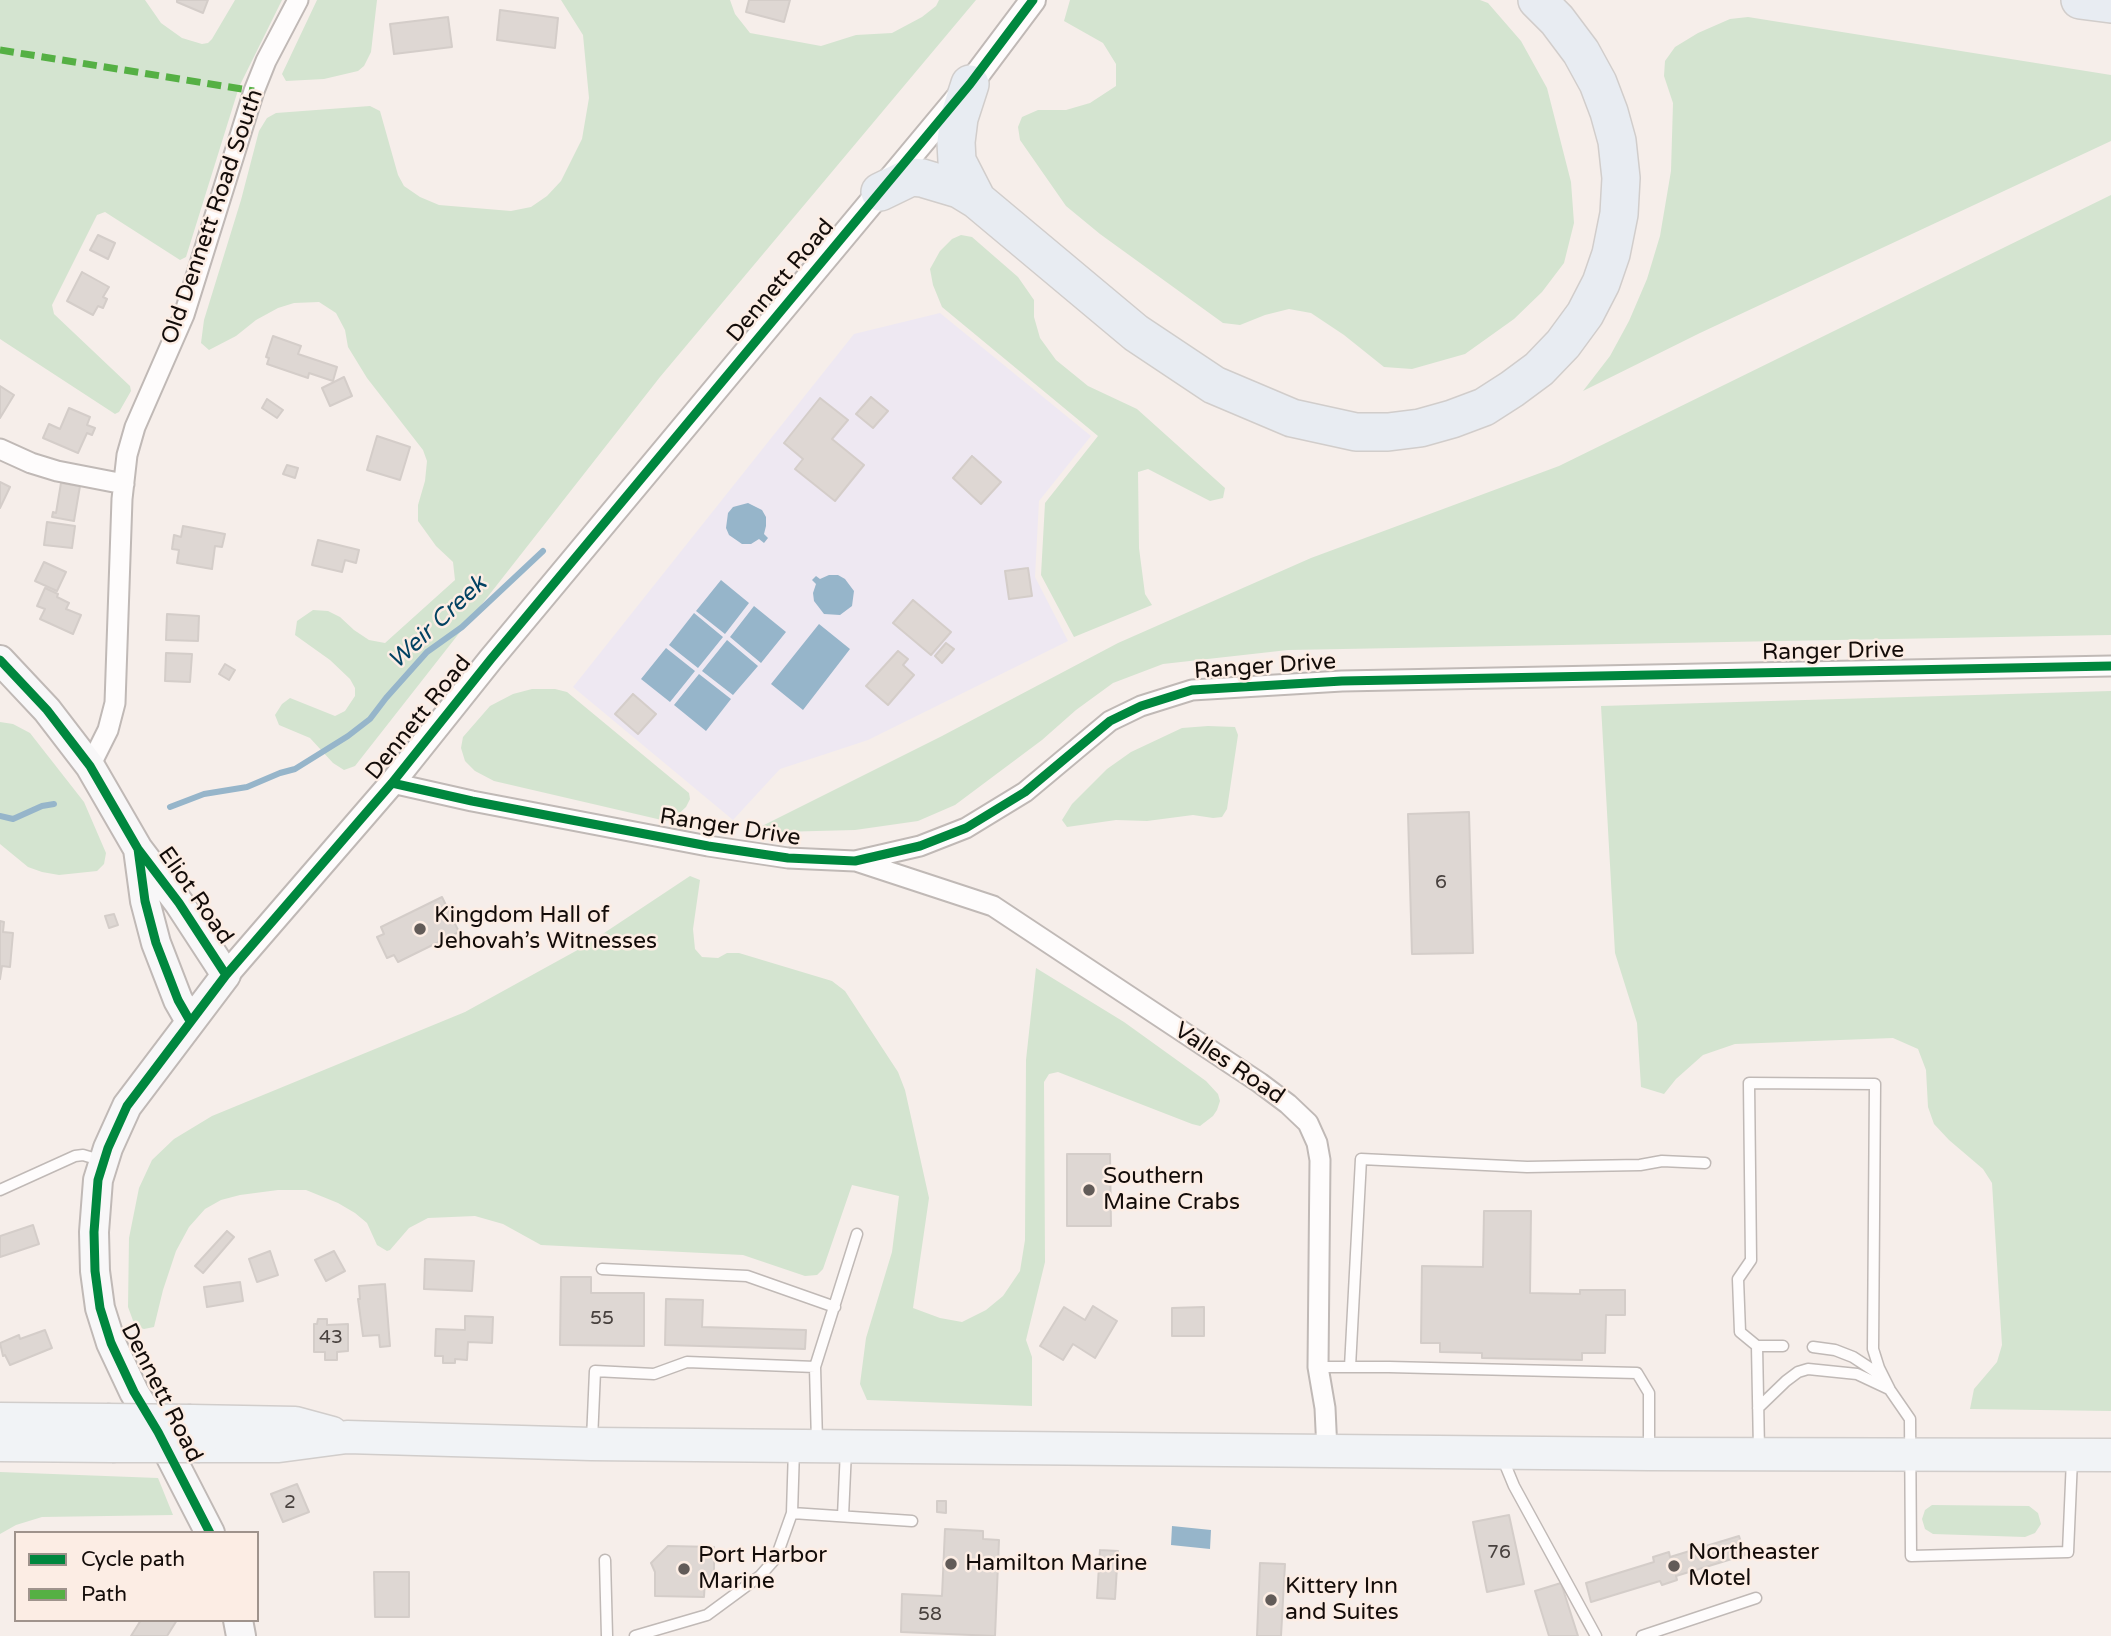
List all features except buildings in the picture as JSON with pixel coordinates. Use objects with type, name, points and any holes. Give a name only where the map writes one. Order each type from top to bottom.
[{"type":"highway","points":[[880,192],[911,177],[922,177],[959,189],[977,200],[1136,333],[1213,385],[1292,418],[1356,432],[1420,428],[1451,419],[1484,407],[1539,369],[1586,314],[1611,254],[1619,214],[1621,178],[1617,141],[1609,111],[1581,52],[1557,20],[1537,0]]},
{"type":"highway","points":[[2080,0],[2111,4]]},
{"type":"highway","points":[[970,84],[959,118],[957,160],[977,200]]},
{"type":"main road","points":[[0,660],[47,710],[90,766],[138,849]]},
{"type":"main road","name":"Eliot Road","points":[[138,849],[179,902],[226,975]]},
{"type":"main road","name":"Eliot Road","points":[[138,849],[145,901],[156,943],[178,1000],[190,1021]]},
{"type":"main road","name":"Dennett Road","points":[[209,1531],[158,1432],[134,1392],[111,1343],[100,1308],[94,1232],[98,1180],[127,1106],[226,975]]},
{"type":"main road","points":[[0,1419],[109,1433],[196,1434],[295,1423],[346,1437],[591,1444],[1912,1456],[2111,1455]]},
{"type":"main road","points":[[0,1445],[109,1433]]},
{"type":"street","name":"Old Dennett Road South","points":[[90,766],[108,730],[115,703],[122,499],[127,454],[135,427],[184,315],[250,102],[266,61],[298,0]]},
{"type":"street","name":"Dennett Road","points":[[226,975],[392,783],[491,659],[970,84],[1033,0]]},
{"type":"street","points":[[0,449],[57,471],[124,484]]},
{"type":"street","name":"Ranger Drive","points":[[392,783],[708,846],[788,858],[855,861],[920,846],[966,828],[1025,792],[1110,721],[1140,706],[1192,690],[1342,681],[2111,666]]},
{"type":"street","name":"Valles Road","points":[[855,861],[993,906],[1260,1083],[1308,1123],[1317,1143],[1320,1160],[1318,1367],[1325,1408],[1327,1451]]},
{"type":"lane","points":[[1783,1346],[1757,1346],[1740,1332],[1738,1279],[1751,1260],[1749,1083],[1875,1084],[1873,1349],[1890,1390],[1910,1419],[1912,1556],[2068,1552],[2072,1455]]},
{"type":"lane","points":[[0,1190],[75,1156],[83,1154],[104,1161]]},
{"type":"lane","points":[[1350,1367],[1361,1159],[1527,1167],[1640,1165],[1662,1161],[1705,1163]]},
{"type":"lane","points":[[843,1516],[819,1445],[815,1367],[857,1234]]},
{"type":"lane","points":[[602,1269],[747,1276],[835,1307]]},
{"type":"lane","points":[[1757,1346],[1759,1454]]},
{"type":"lane","points":[[1813,1347],[1835,1350],[1853,1357],[1884,1378]]},
{"type":"lane","points":[[591,1444],[595,1371],[654,1374],[687,1362],[815,1367]]},
{"type":"lane","points":[[1318,1367],[1637,1373],[1649,1393],[1649,1454]]},
{"type":"lane","points":[[1758,1408],[1786,1381],[1808,1368],[1857,1374],[1890,1390]]},
{"type":"lane","points":[[635,1636],[707,1615],[760,1576],[776,1558],[819,1445]]},
{"type":"lane","points":[[1500,1453],[1514,1486],[1596,1636]]},
{"type":"lane","points":[[792,1513],[912,1521]]},
{"type":"lane","points":[[605,1560],[607,1636]]},
{"type":"lane","points":[[1642,1636],[1756,1598]]},
{"type":"shaded area","points":[[940,313],[1091,436],[1039,501],[1035,577],[1068,641],[868,740],[780,769],[733,820],[573,687],[854,334]]},
{"type":"green space","points":[[0,0],[145,0],[161,23],[182,38],[202,44],[212,39],[235,0],[282,0],[239,87],[186,257],[180,260],[105,212],[97,215],[52,305],[54,314],[130,386],[131,391],[119,412],[115,414],[0,339]]},
{"type":"green space","points":[[317,0],[377,0],[371,52],[364,66],[358,71],[324,79],[286,81],[282,74]]},
{"type":"green space","points":[[561,0],[730,0],[735,14],[750,33],[821,46],[856,35],[892,33],[922,17],[936,6],[939,0],[976,0],[660,377],[355,766],[344,770],[333,763],[310,738],[279,725],[275,715],[290,698],[335,716],[345,711],[355,696],[355,688],[350,679],[330,660],[295,635],[297,621],[313,610],[328,611],[369,640],[385,643],[455,580],[453,562],[436,546],[418,521],[418,505],[427,461],[423,450],[367,378],[348,347],[345,330],[336,313],[319,302],[294,303],[278,308],[209,350],[201,343],[204,320],[259,131],[267,118],[276,113],[370,106],[380,111],[398,175],[404,186],[439,205],[511,211],[531,207],[547,196],[561,181],[582,139],[589,98],[583,35]]},
{"type":"green space","points":[[1070,0],[1480,0],[1488,3],[1521,41],[1547,88],[1571,182],[1574,223],[1564,263],[1542,292],[1514,319],[1465,354],[1412,369],[1384,367],[1311,313],[1289,309],[1240,325],[1223,323],[1100,234],[1066,206],[1020,140],[1018,127],[1022,117],[1038,110],[1066,110],[1090,103],[1116,86],[1116,64],[1103,43],[1064,21]]},
{"type":"green space","points":[[1748,17],[2111,75],[2111,141],[1700,333],[1583,391],[1610,356],[1629,321],[1647,279],[1660,236],[1671,171],[1673,103],[1664,76],[1665,61],[1675,47],[1698,33],[1730,19]]},
{"type":"green space","points":[[2111,195],[2111,635],[1288,650],[1163,664],[1113,683],[955,805],[918,821],[855,830],[778,832],[760,827],[942,736],[1118,643],[1311,558],[1559,466]]},
{"type":"green space","points":[[961,235],[972,237],[1018,277],[1034,300],[1034,317],[1040,338],[1056,360],[1088,386],[1137,409],[1225,488],[1223,498],[1210,501],[1148,469],[1138,472],[1139,548],[1145,594],[1152,605],[1074,637],[1041,575],[1045,503],[1098,436],[942,307],[930,269],[940,251],[952,239]]},
{"type":"green space","points":[[532,689],[567,692],[689,793],[690,799],[686,807],[673,819],[666,821],[494,781],[475,771],[465,761],[461,748],[463,737],[490,706],[513,694]]},
{"type":"green space","points":[[2111,691],[2111,1411],[1970,1409],[1974,1389],[1997,1362],[2002,1345],[1992,1183],[1983,1169],[1934,1124],[1928,1107],[1926,1070],[1918,1049],[1893,1038],[1735,1044],[1703,1055],[1676,1079],[1664,1094],[1641,1087],[1637,1023],[1615,953],[1601,706]]},
{"type":"green space","points":[[0,722],[13,724],[30,733],[84,802],[106,853],[104,864],[97,871],[59,875],[42,872],[28,867],[0,844]]},
{"type":"green space","points":[[1235,727],[1238,735],[1227,809],[1222,817],[1193,815],[1147,821],[1116,820],[1067,827],[1062,820],[1072,804],[1107,769],[1131,752],[1182,728]]},
{"type":"green space","points":[[690,876],[700,880],[693,929],[695,949],[702,957],[718,958],[727,953],[739,953],[832,981],[845,991],[898,1072],[905,1090],[929,1198],[913,1308],[940,1318],[962,1322],[986,1310],[1003,1296],[1020,1271],[1025,1240],[1026,1060],[1036,968],[1124,1022],[1206,1081],[1218,1094],[1220,1101],[1217,1110],[1200,1126],[1058,1072],[1049,1074],[1044,1082],[1045,1262],[1026,1340],[1032,1357],[1032,1406],[867,1400],[860,1384],[866,1338],[892,1252],[899,1196],[852,1185],[823,1269],[817,1275],[805,1276],[743,1255],[541,1245],[503,1224],[475,1216],[428,1218],[409,1228],[387,1251],[377,1245],[367,1223],[355,1213],[306,1190],[278,1190],[240,1195],[221,1200],[205,1209],[189,1227],[176,1251],[154,1327],[144,1329],[135,1326],[128,1307],[129,1238],[139,1188],[152,1160],[174,1139],[212,1116],[465,1012],[583,947]]},
{"type":"green space","points":[[0,1472],[158,1478],[173,1515],[42,1517],[16,1525],[0,1534]]},
{"type":"green space","points":[[1932,1505],[2029,1506],[2038,1513],[2041,1524],[2035,1533],[2025,1537],[1933,1534],[1925,1529],[1922,1519],[1925,1510]]},
{"type":"water","points":[[748,503],[762,510],[766,517],[764,534],[768,538],[764,543],[759,539],[751,544],[742,544],[729,535],[726,528],[728,513],[733,507]]},
{"type":"water","points":[[838,575],[845,579],[854,591],[852,606],[840,615],[824,614],[814,601],[816,584],[812,580],[816,576],[820,579]]},
{"type":"water","points":[[721,580],[749,603],[725,634],[696,611]]},
{"type":"water","points":[[754,606],[786,632],[761,663],[730,637]]},
{"type":"water","points":[[694,613],[723,637],[698,668],[669,645]]},
{"type":"water","points":[[819,624],[850,649],[803,710],[771,684]]},
{"type":"water","points":[[727,640],[758,666],[733,695],[702,671]]},
{"type":"water","points":[[666,648],[695,671],[670,702],[641,679]]},
{"type":"water","points":[[699,674],[731,699],[706,731],[674,705]]},
{"type":"water","points":[[1172,1526],[1211,1530],[1210,1549],[1171,1545]]},
{"type":"waterway","name":"Weir Creek","points":[[170,807],[204,794],[247,787],[295,769],[348,736],[370,719],[427,652],[462,627],[543,551]]},
{"type":"waterway","name":"Weir Creek","points":[[0,816],[13,819],[42,806],[54,804]]},
{"type":"marked path","points":[[0,50],[254,91]]},
{"type":"cycle path","points":[[209,1531],[158,1432],[134,1392],[111,1343],[100,1308],[94,1232],[98,1180],[108,1148],[127,1106],[226,975],[392,783],[491,659],[970,84],[1033,0]]},
{"type":"cycle path","points":[[0,660],[47,710],[90,766],[138,849],[179,903],[226,975]]},
{"type":"cycle path","points":[[392,783],[708,846],[788,858],[855,861],[920,846],[966,828],[1025,792],[1110,721],[1141,706],[1192,690],[1342,681],[2111,666]]},
{"type":"cycle path","points":[[138,849],[145,901],[156,943],[178,1000],[190,1021]]},
{"type":"place","name":"Kingdom Hall of Jehovah’s Witnesses","points":[[420,929]]},
{"type":"place","name":"Southern Maine Crabs","points":[[1089,1190]]},
{"type":"place","name":"Hamilton Marine","points":[[951,1564]]},
{"type":"place","name":"Northeaster Motel","points":[[1674,1566]]},
{"type":"place","name":"Port Harbor Marine","points":[[684,1569]]},
{"type":"place","name":"Kittery Inn and Suites","points":[[1271,1600]]}]
